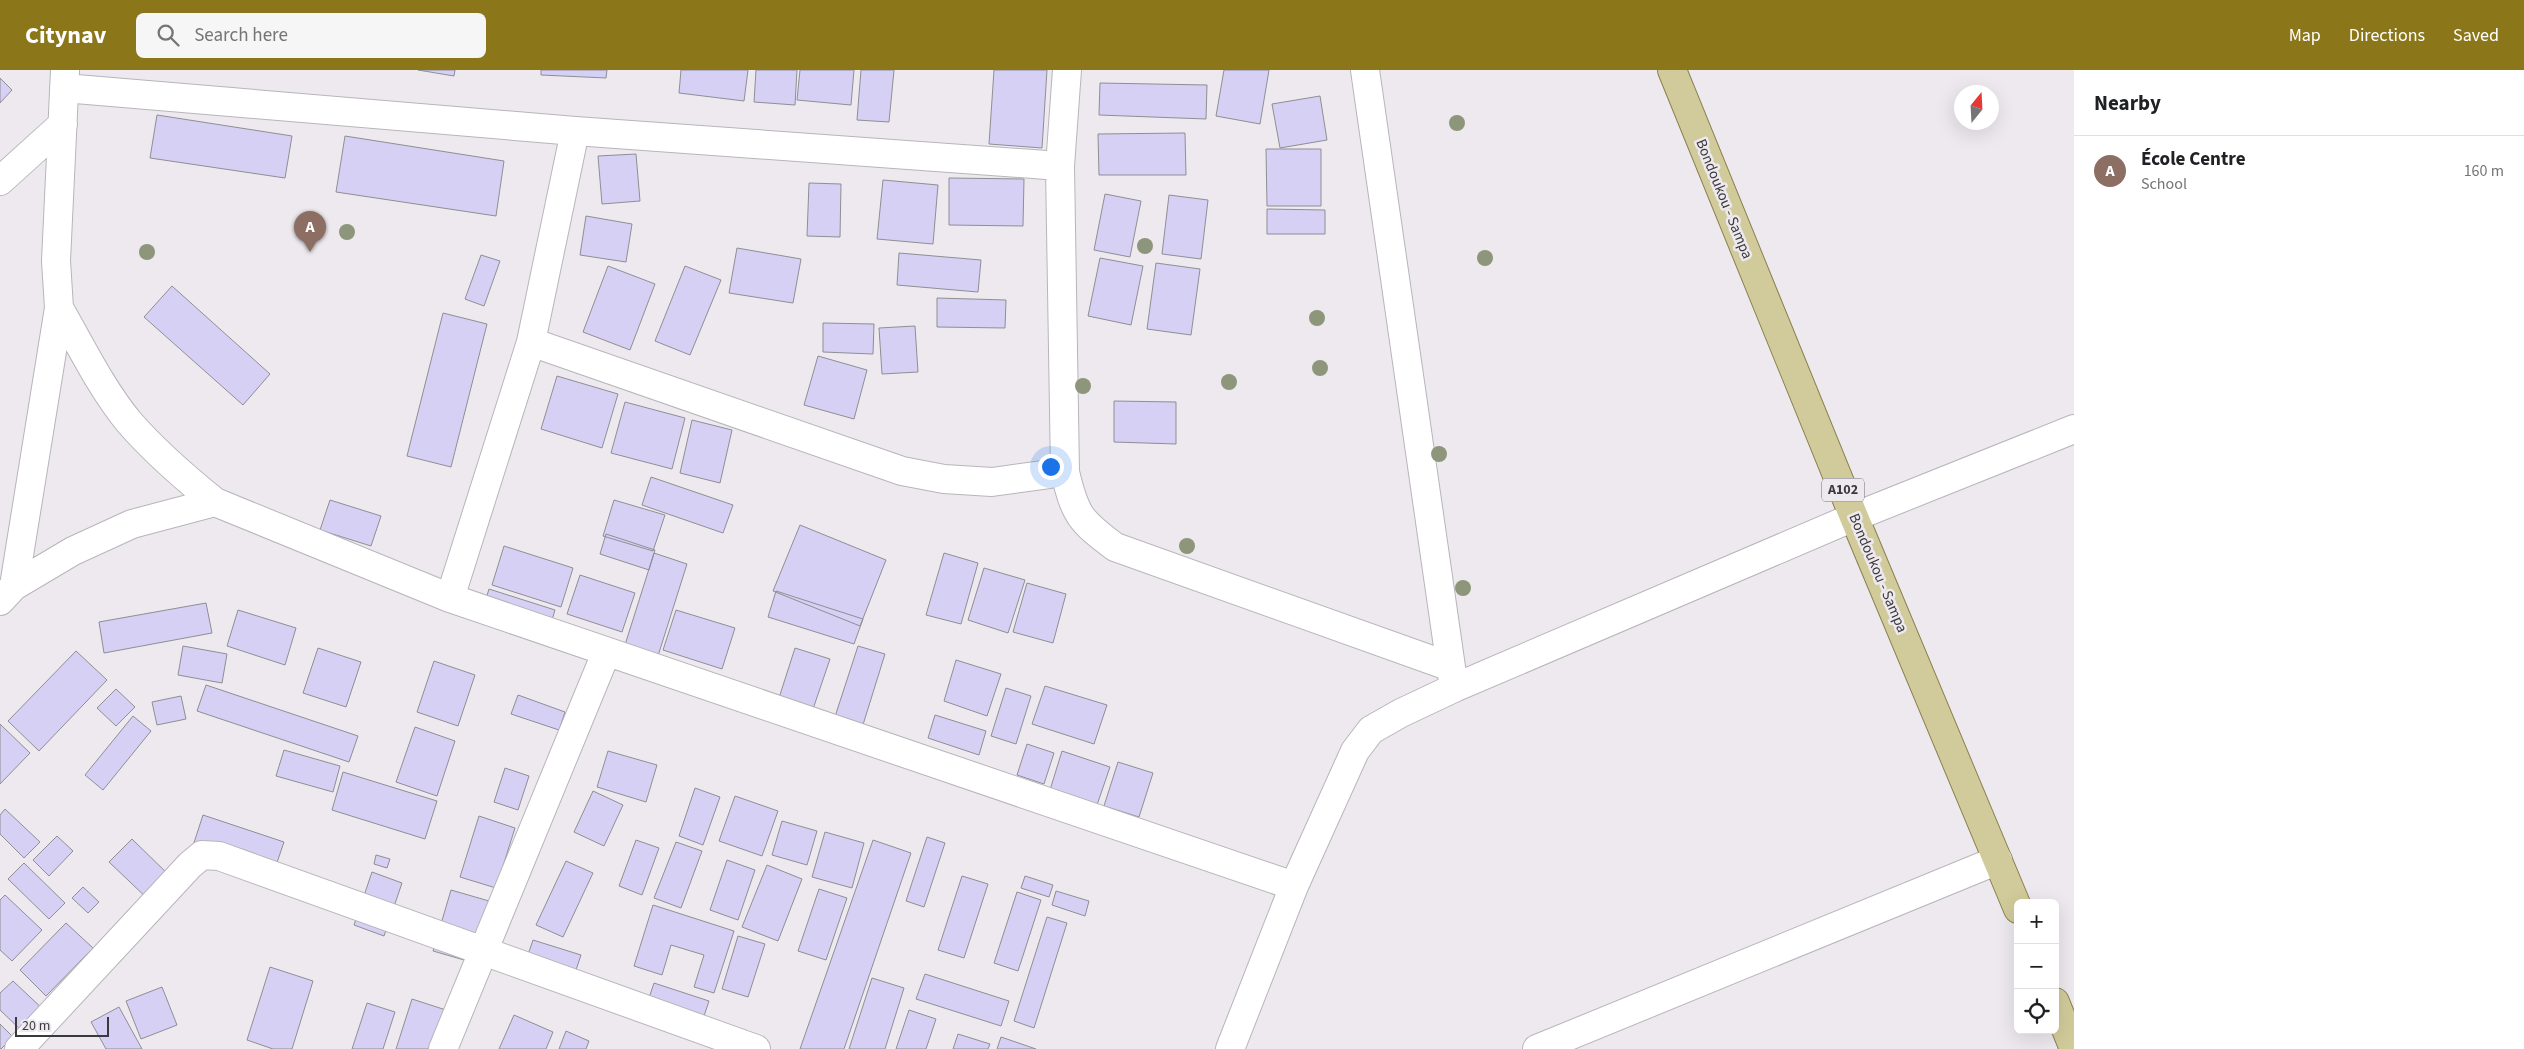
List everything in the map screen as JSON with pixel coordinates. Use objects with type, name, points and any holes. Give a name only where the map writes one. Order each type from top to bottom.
[{"type":"main road","name":"Bondoukou - Sampa","points":[[1672,70],[1854,517],[2014,899]]},
{"type":"main road","points":[[2059,1012],[2074,1049]]},
{"type":"street","points":[[1067,70],[1060,166],[1065,472],[1072,504],[1088,527],[1115,547],[1452,678]]},
{"type":"street","points":[[1366,70],[1452,678]]},
{"type":"street","points":[[7,594],[59,308],[56,261],[65,79],[575,131],[1060,166]]},
{"type":"street","points":[[0,181],[63,124]]},
{"type":"street","points":[[450,598],[530,342],[575,131]]},
{"type":"street","points":[[59,308],[92,366],[128,421],[171,466],[216,502],[450,598],[606,653],[1294,886]]},
{"type":"street","points":[[530,342],[902,471],[944,479],[992,482],[1065,472]]},
{"type":"street","points":[[1230,1049],[1294,886],[1354,751],[1371,730],[1401,713],[1452,678],[2074,429]]},
{"type":"street","points":[[7,594],[73,550],[132,524],[216,502]]},
{"type":"street","points":[[443,1049],[606,653]]},
{"type":"street","points":[[19,1049],[190,865],[202,856],[219,856],[756,1049]]},
{"type":"street","points":[[1536,1049],[1998,860]]},
{"type":"building","points":[[418,70],[455,70],[454,76]]},
{"type":"building","points":[[541,70],[607,70],[606,78],[541,75]]},
{"type":"building","points":[[681,70],[748,70],[744,101],[679,93]]},
{"type":"building","points":[[756,70],[797,70],[795,105],[754,102]]},
{"type":"building","points":[[800,70],[854,70],[851,105],[797,100]]},
{"type":"building","points":[[861,70],[894,70],[889,122],[857,120]]},
{"type":"building","points":[[994,70],[1047,70],[1042,148],[989,144]]},
{"type":"building","points":[[1224,70],[1269,70],[1260,124],[1216,116]]},
{"type":"building","points":[[0,78],[12,90],[0,103]]},
{"type":"building","points":[[1100,83],[1207,85],[1206,119],[1099,115]]},
{"type":"building","points":[[1320,96],[1327,140],[1280,148],[1272,104]]},
{"type":"building","points":[[157,115],[292,136],[285,178],[150,158]]},
{"type":"building","points":[[1185,133],[1186,175],[1099,175],[1098,134]]},
{"type":"building","points":[[345,136],[504,161],[496,216],[336,192]]},
{"type":"building","points":[[1266,149],[1321,149],[1321,206],[1267,206]]},
{"type":"building","points":[[636,154],[640,201],[602,204],[598,156]]},
{"type":"building","points":[[949,178],[1024,179],[1023,226],[949,225]]},
{"type":"building","points":[[883,180],[938,185],[933,244],[877,239]]},
{"type":"building","points":[[809,183],[841,184],[840,237],[807,236]]},
{"type":"building","points":[[1105,194],[1141,201],[1130,257],[1094,250]]},
{"type":"building","points":[[1169,195],[1208,200],[1201,259],[1162,254]]},
{"type":"building","points":[[1267,209],[1325,210],[1325,234],[1267,234]]},
{"type":"building","points":[[586,216],[632,224],[626,262],[580,255]]},
{"type":"building","points":[[737,248],[801,259],[793,303],[729,293]]},
{"type":"building","points":[[899,253],[981,260],[978,292],[897,285]]},
{"type":"building","points":[[481,255],[500,261],[484,306],[465,299]]},
{"type":"building","points":[[1100,258],[1143,266],[1131,325],[1088,316]]},
{"type":"building","points":[[1156,263],[1200,269],[1191,335],[1147,329]]},
{"type":"building","points":[[608,266],[655,284],[630,350],[583,332]]},
{"type":"building","points":[[685,266],[721,280],[690,355],[655,341]]},
{"type":"building","points":[[172,286],[270,374],[243,405],[144,317]]},
{"type":"building","points":[[937,298],[1006,300],[1005,328],[937,327]]},
{"type":"building","points":[[443,313],[487,324],[451,467],[407,456]]},
{"type":"building","points":[[823,323],[874,324],[873,354],[823,352]]},
{"type":"building","points":[[915,326],[918,372],[882,374],[879,328]]},
{"type":"building","points":[[818,356],[867,370],[854,419],[804,405]]},
{"type":"building","points":[[557,376],[618,394],[602,448],[541,429]]},
{"type":"building","points":[[1114,401],[1176,402],[1176,444],[1114,442]]},
{"type":"building","points":[[625,402],[685,418],[672,469],[611,453]]},
{"type":"building","points":[[692,420],[732,430],[720,483],[680,473]]},
{"type":"building","points":[[651,477],[733,505],[723,533],[642,505]]},
{"type":"building","points":[[330,500],[381,516],[371,546],[320,530]]},
{"type":"building","points":[[614,500],[665,515],[653,551],[603,536]]},
{"type":"building","points":[[800,525],[886,560],[860,626],[773,591]]},
{"type":"building","points":[[606,534],[655,550],[649,570],[600,554]]},
{"type":"building","points":[[504,546],[573,568],[561,607],[492,585]]},
{"type":"building","points":[[654,553],[687,564],[657,659],[624,648]]},
{"type":"building","points":[[944,553],[978,563],[961,624],[926,615]]},
{"type":"building","points":[[984,568],[1025,580],[1008,633],[968,620]]},
{"type":"building","points":[[580,575],[635,593],[622,632],[567,614]]},
{"type":"building","points":[[1027,583],[1066,594],[1053,643],[1013,632]]},
{"type":"building","points":[[489,589],[555,610],[548,633],[482,612]]},
{"type":"building","points":[[776,591],[863,619],[854,644],[768,617]]},
{"type":"building","points":[[206,603],[212,633],[104,653],[99,622]]},
{"type":"building","points":[[238,610],[296,628],[285,665],[227,646]]},
{"type":"building","points":[[676,610],[735,628],[722,669],[663,650]]},
{"type":"building","points":[[183,646],[227,654],[222,683],[178,675]]},
{"type":"building","points":[[858,646],[885,654],[857,744],[829,735]]},
{"type":"building","points":[[318,648],[361,662],[346,707],[303,693]]},
{"type":"building","points":[[795,648],[830,659],[812,712],[778,701]]},
{"type":"building","points":[[76,651],[107,680],[39,751],[8,721]]},
{"type":"building","points":[[956,660],[1001,674],[987,716],[944,701]]},
{"type":"building","points":[[434,661],[475,675],[458,726],[417,712]]},
{"type":"building","points":[[206,685],[358,736],[349,762],[197,711]]},
{"type":"building","points":[[1045,686],[1107,705],[1094,744],[1032,724]]},
{"type":"building","points":[[1006,688],[1031,696],[1016,744],[991,736]]},
{"type":"building","points":[[116,689],[135,707],[116,726],[97,708]]},
{"type":"building","points":[[518,695],[565,712],[559,730],[511,714]]},
{"type":"building","points":[[181,696],[186,719],[157,725],[152,702]]},
{"type":"building","points":[[935,715],[986,731],[979,755],[928,738]]},
{"type":"building","points":[[133,716],[151,731],[103,790],[85,775]]},
{"type":"building","points":[[0,724],[30,753],[0,784]]},
{"type":"building","points":[[415,727],[455,741],[437,796],[396,782]]},
{"type":"building","points":[[1027,744],[1054,753],[1044,784],[1017,775]]},
{"type":"building","points":[[284,750],[340,766],[333,792],[276,776]]},
{"type":"building","points":[[608,751],[657,765],[646,802],[597,787]]},
{"type":"building","points":[[1062,751],[1110,767],[1097,805],[1050,790]]},
{"type":"building","points":[[1118,762],[1153,773],[1139,817],[1104,806]]},
{"type":"building","points":[[505,768],[529,776],[518,810],[494,802]]},
{"type":"building","points":[[343,772],[437,801],[425,839],[332,810]]},
{"type":"building","points":[[695,788],[720,797],[703,845],[679,836]]},
{"type":"building","points":[[593,791],[623,805],[604,846],[574,832]]},
{"type":"building","points":[[735,796],[778,811],[762,856],[719,841]]},
{"type":"building","points":[[5,809],[40,842],[24,858],[0,834],[0,815]]},
{"type":"building","points":[[203,815],[284,842],[270,883],[190,855]]},
{"type":"building","points":[[479,816],[515,828],[496,888],[460,877]]},
{"type":"building","points":[[782,821],[817,831],[807,865],[772,855]]},
{"type":"building","points":[[825,832],[864,843],[852,888],[812,877]]},
{"type":"building","points":[[57,836],[73,851],[49,876],[33,860]]},
{"type":"building","points":[[927,837],[945,843],[924,907],[906,901]]},
{"type":"building","points":[[132,839],[173,879],[151,902],[109,862]]},
{"type":"building","points":[[636,840],[659,848],[642,895],[619,886]]},
{"type":"building","points":[[873,840],[911,853],[844,1049],[800,1049]]},
{"type":"building","points":[[676,842],[702,851],[681,908],[654,898]]},
{"type":"building","points":[[376,855],[390,859],[387,868],[374,864]]},
{"type":"building","points":[[727,860],[755,870],[738,920],[710,910]]},
{"type":"building","points":[[566,861],[593,873],[563,937],[536,925]]},
{"type":"building","points":[[24,863],[65,903],[49,919],[8,879]]},
{"type":"building","points":[[767,865],[802,879],[778,941],[742,927]]},
{"type":"building","points":[[372,872],[402,883],[384,936],[354,925]]},
{"type":"building","points":[[962,876],[988,884],[964,958],[938,950]]},
{"type":"building","points":[[1025,876],[1053,885],[1049,897],[1021,888]]},
{"type":"building","points":[[83,887],[99,902],[88,913],[72,898]]},
{"type":"building","points":[[819,889],[847,898],[826,960],[798,951]]},
{"type":"building","points":[[451,890],[489,901],[471,962],[433,951]]},
{"type":"building","points":[[1056,891],[1089,901],[1085,916],[1052,905]]},
{"type":"building","points":[[1017,892],[1041,900],[1018,971],[994,963]]},
{"type":"building","points":[[5,895],[42,930],[12,961],[0,950],[0,900]]},
{"type":"building","points":[[653,905],[734,931],[714,993],[694,987],[704,955],[671,945],[662,975],[634,966]]},
{"type":"building","points":[[1047,917],[1067,923],[1034,1028],[1014,1021]]},
{"type":"building","points":[[66,923],[93,948],[46,996],[20,970]]},
{"type":"building","points":[[738,936],[765,944],[748,997],[722,989]]},
{"type":"building","points":[[533,940],[581,955],[569,991],[521,975]]},
{"type":"building","points":[[270,967],[313,981],[292,1049],[273,1049],[247,1040]]},
{"type":"building","points":[[925,974],[1009,1001],[1001,1026],[916,999]]},
{"type":"building","points":[[872,978],[904,988],[885,1049],[849,1049]]},
{"type":"building","points":[[13,981],[46,1012],[25,1034],[0,1010],[0,993]]},
{"type":"building","points":[[654,983],[709,1001],[698,1034],[643,1016]]},
{"type":"building","points":[[162,987],[177,1025],[141,1039],[126,1001]]},
{"type":"building","points":[[412,999],[449,1011],[437,1049],[396,1049]]},
{"type":"building","points":[[367,1003],[395,1012],[383,1049],[352,1049]]},
{"type":"building","points":[[119,1007],[142,1049],[106,1049],[91,1022]]},
{"type":"building","points":[[909,1010],[936,1019],[926,1049],[896,1049]]},
{"type":"building","points":[[514,1015],[553,1032],[546,1049],[499,1049]]},
{"type":"building","points":[[0,1024],[13,1037],[1,1049],[0,1049]]},
{"type":"building","points":[[566,1031],[589,1041],[586,1049],[559,1049]]},
{"type":"building","points":[[958,1034],[990,1044],[988,1049],[953,1049]]},
{"type":"building","points":[[1001,1037],[1036,1049],[997,1049]]},
{"type":"place","name":"École Centre","points":[[310,252]]}]
